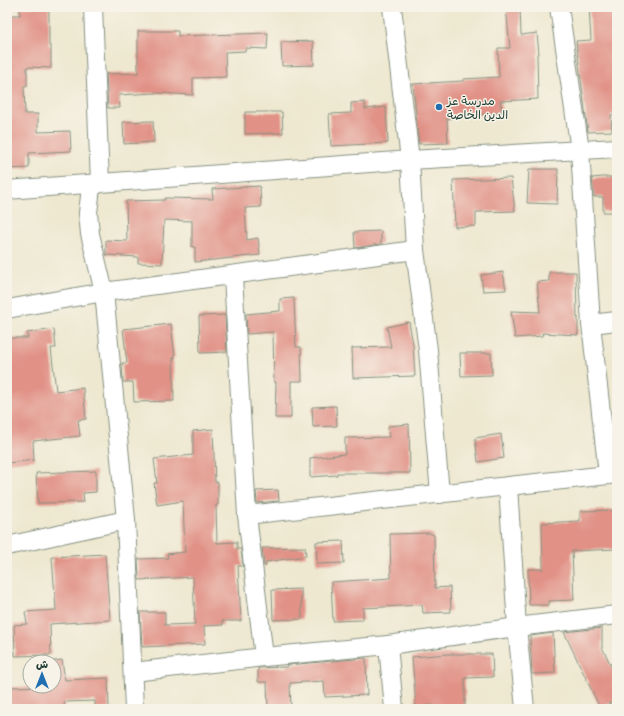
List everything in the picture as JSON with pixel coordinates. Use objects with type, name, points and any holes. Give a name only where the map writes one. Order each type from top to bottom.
[{"type":"street","points":[[92,7],[100,183]]},
{"type":"street","points":[[392,7],[410,160],[415,250],[428,350],[440,494]]},
{"type":"street","points":[[247,516],[613,474],[591,324],[580,150],[559,7]]},
{"type":"street","points":[[7,190],[410,160],[617,148]]},
{"type":"street","points":[[100,183],[91,186],[88,213],[90,234],[104,292],[126,520],[134,709]]},
{"type":"street","points":[[7,309],[104,292],[233,276],[415,250]]},
{"type":"street","points":[[233,276],[247,516],[264,657]]},
{"type":"street","points":[[591,324],[617,321]]},
{"type":"street","points":[[508,486],[517,627],[525,709]]},
{"type":"street","points":[[7,546],[126,520]]},
{"type":"street","points":[[133,672],[388,645],[617,615]]},
{"type":"street","points":[[388,645],[394,709]]},
{"type":"building","points":[[20,7],[49,7],[49,46],[51,46],[51,68],[27,67],[27,86],[24,86],[25,114],[38,114],[38,132],[70,131],[71,151],[29,153],[29,168],[7,169],[7,15],[20,15]]},
{"type":"building","points":[[506,7],[520,7],[521,35],[537,33],[539,54],[537,54],[538,99],[500,101],[502,112],[447,119],[448,143],[419,144],[413,84],[499,77],[498,48],[510,48]]},
{"type":"building","points":[[589,7],[617,7],[617,114],[611,115],[612,131],[588,132],[576,41],[591,40]]},
{"type":"building","points":[[138,31],[178,31],[178,36],[268,33],[267,49],[246,48],[246,51],[225,52],[226,77],[193,78],[193,95],[155,93],[119,95],[120,108],[108,108],[106,74],[138,73]]},
{"type":"building","points":[[313,41],[314,65],[282,66],[281,42]]},
{"type":"building","points":[[365,102],[365,109],[386,107],[388,143],[331,146],[329,114],[351,113],[351,103]]},
{"type":"building","points":[[245,112],[282,112],[283,133],[245,134]]},
{"type":"building","points":[[153,121],[154,142],[124,144],[123,122]]},
{"type":"building","points":[[529,169],[558,169],[557,204],[527,203]]},
{"type":"building","points":[[617,177],[617,212],[603,212],[603,197],[594,197],[592,178]]},
{"type":"building","points":[[511,178],[515,211],[476,212],[476,226],[455,227],[453,180]]},
{"type":"building","points":[[260,186],[261,207],[245,208],[247,240],[258,238],[260,255],[195,262],[195,247],[192,247],[192,221],[164,220],[162,264],[138,263],[138,257],[106,255],[106,240],[127,241],[126,201],[165,200],[165,198],[213,199],[212,189]]},
{"type":"building","points":[[381,231],[381,244],[355,248],[354,232]]},
{"type":"building","points":[[503,272],[506,290],[483,291],[481,275]]},
{"type":"building","points":[[549,272],[576,272],[578,335],[542,333],[543,336],[515,338],[511,311],[540,312],[537,282],[549,281]]},
{"type":"building","points":[[294,298],[296,347],[301,347],[302,381],[291,381],[291,418],[275,418],[276,382],[274,382],[273,332],[247,334],[246,314],[280,311],[280,299]]},
{"type":"building","points":[[225,315],[227,352],[200,353],[199,316]]},
{"type":"building","points":[[409,322],[413,344],[415,376],[353,378],[352,348],[391,347],[387,327]]},
{"type":"building","points":[[171,324],[175,358],[173,358],[174,401],[134,402],[133,382],[123,382],[122,363],[127,363],[123,329]]},
{"type":"building","points":[[54,329],[56,348],[51,348],[56,391],[83,388],[86,419],[78,420],[80,436],[33,441],[34,460],[7,463],[7,338],[28,338],[27,333]]},
{"type":"building","points":[[460,353],[491,353],[492,375],[461,376]]},
{"type":"building","points":[[336,406],[337,426],[313,427],[312,407]]},
{"type":"building","points":[[409,424],[410,473],[337,473],[337,475],[310,477],[310,458],[345,454],[345,438],[389,437],[388,426]]},
{"type":"building","points":[[213,429],[215,482],[218,482],[218,505],[216,505],[217,543],[237,542],[237,549],[241,549],[243,566],[238,566],[241,621],[222,621],[223,625],[204,626],[205,644],[142,647],[140,612],[165,612],[165,625],[195,624],[193,577],[139,580],[138,559],[168,558],[167,554],[185,552],[183,501],[157,505],[154,483],[157,483],[154,459],[193,455],[193,431]]},
{"type":"building","points":[[501,434],[504,458],[478,462],[475,438]]},
{"type":"building","points":[[96,471],[96,492],[83,493],[84,502],[38,503],[36,473]]},
{"type":"building","points":[[278,490],[279,501],[257,503],[256,491]]},
{"type":"building","points":[[617,510],[617,549],[572,551],[574,600],[549,601],[549,605],[529,605],[528,569],[543,569],[542,523],[580,521],[580,511]]},
{"type":"building","points":[[429,533],[434,535],[435,588],[450,587],[451,612],[423,613],[422,605],[363,608],[363,620],[333,621],[331,582],[391,578],[390,534]]},
{"type":"building","points":[[343,541],[344,563],[317,564],[316,542]]},
{"type":"building","points":[[305,547],[306,556],[266,562],[266,566],[264,566],[262,548]]},
{"type":"building","points":[[105,554],[110,620],[50,624],[51,654],[22,654],[22,656],[15,656],[14,625],[27,624],[25,612],[56,610],[52,557]]},
{"type":"building","points":[[301,589],[302,619],[273,620],[272,590]]},
{"type":"building","points":[[602,628],[602,647],[617,678],[617,700],[600,708],[564,632]]},
{"type":"building","points":[[553,633],[555,673],[532,674],[530,636]]},
{"type":"building","points":[[448,654],[492,654],[493,677],[465,678],[465,709],[433,709],[433,705],[416,707],[412,657]]},
{"type":"building","points":[[366,658],[367,695],[325,697],[324,681],[290,683],[291,709],[268,709],[267,682],[258,682],[258,668],[287,667],[287,665]]},
{"type":"building","points":[[62,660],[65,680],[108,678],[109,709],[95,709],[95,701],[64,702],[65,709],[10,709],[10,687],[22,687],[22,694],[62,694]]},
{"type":"place","name":"مدرسة عز الدين الخاصة","points":[[439,107]]}]
